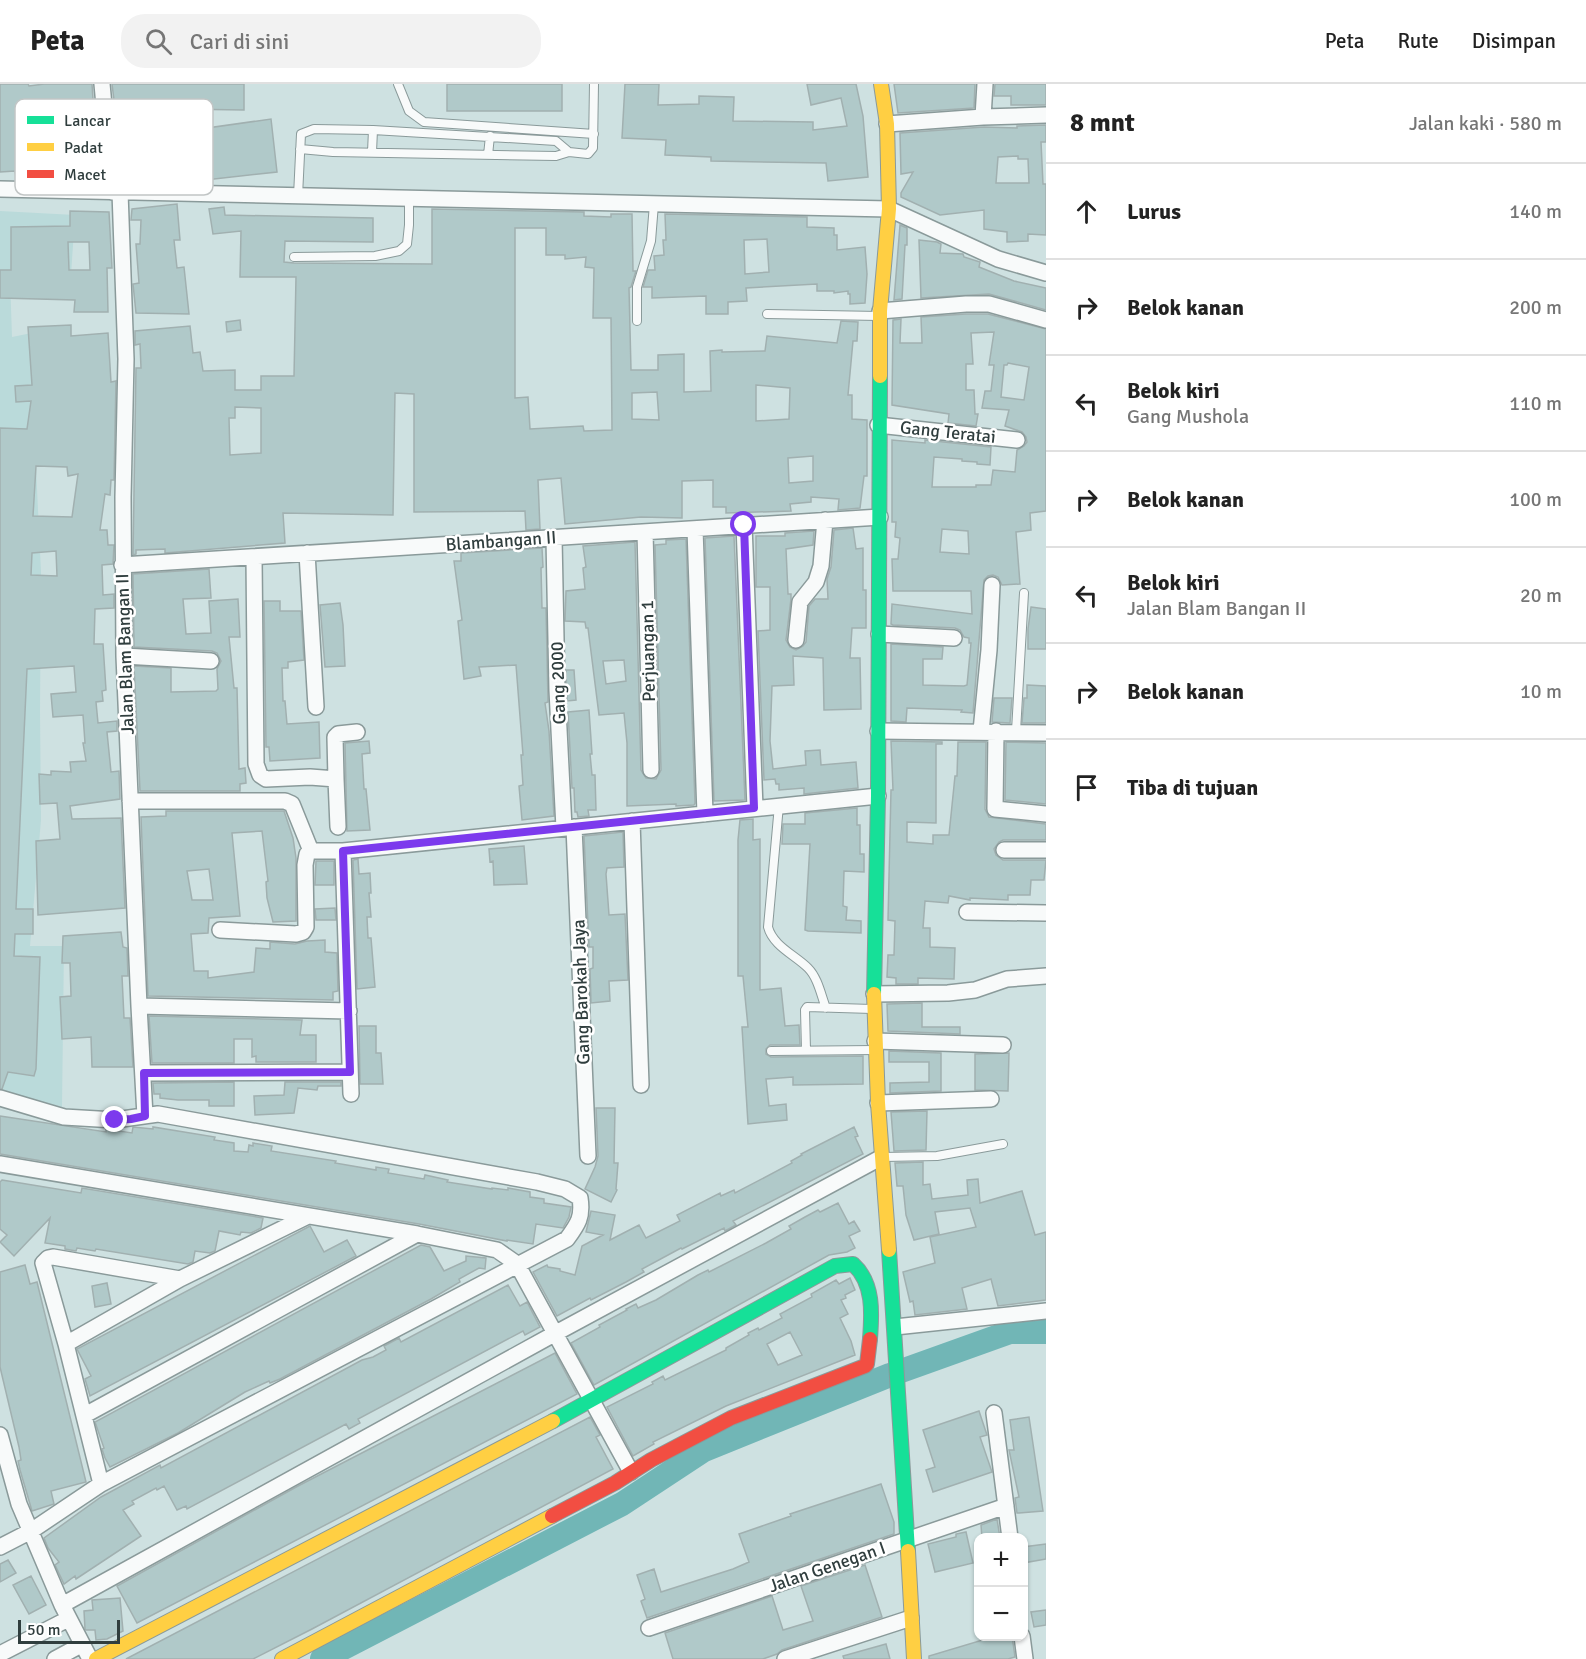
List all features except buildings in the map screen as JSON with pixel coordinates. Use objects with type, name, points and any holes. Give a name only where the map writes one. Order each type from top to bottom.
[{"type":"street","name":"Jalan Blam Bangan II","points":[[102,84],[104,99]]},
{"type":"street","points":[[881,84],[888,124],[889,209],[880,313],[878,425],[868,517],[879,634],[878,731],[866,797],[878,1103],[899,1386],[914,1659]]},
{"type":"street","points":[[983,117],[985,84]]},
{"type":"street","points":[[888,124],[1046,115]]},
{"type":"street","points":[[0,189],[15,189]]},
{"type":"street","points":[[213,194],[889,209],[998,259],[1046,273]]},
{"type":"street","name":"Jalan Blam Bangan II","points":[[116,195],[126,359],[122,565],[124,656],[145,1110]]},
{"type":"street","points":[[880,313],[966,304],[988,304],[1046,320]]},
{"type":"street","name":"Gang Teratai","points":[[878,425],[1017,440]]},
{"type":"street","name":"Blambangan II","points":[[122,565],[868,517]]},
{"type":"street","points":[[796,640],[800,602],[816,582],[821,566],[825,520]]},
{"type":"street","points":[[744,525],[754,808]]},
{"type":"street","points":[[695,529],[705,814]]},
{"type":"street","name":"Perjuangan 1","points":[[645,532],[651,770]]},
{"type":"street","name":"Gang 2000","points":[[554,538],[557,690],[569,828]]},
{"type":"street","points":[[307,553],[316,706]]},
{"type":"street","points":[[254,557],[256,764],[260,775],[267,779],[310,777],[336,779]]},
{"type":"street","points":[[992,585],[989,731],[995,809],[1046,814]]},
{"type":"street","points":[[879,634],[954,638]]},
{"type":"street","points":[[124,656],[211,661]]},
{"type":"street","points":[[878,731],[1046,733]]},
{"type":"street","points":[[338,827],[335,737],[338,734],[357,732]]},
{"type":"street","points":[[220,930],[296,934],[303,932],[306,927],[305,865],[307,854],[311,851],[343,851],[866,797]]},
{"type":"street","points":[[130,801],[285,801],[292,804],[311,851]]},
{"type":"street","points":[[632,821],[641,1085]]},
{"type":"street","name":"Gang Barokah Jaya","points":[[569,828],[588,1156]]},
{"type":"street","points":[[1004,850],[1046,850]]},
{"type":"street","points":[[343,851],[351,1094]]},
{"type":"street","points":[[967,912],[1046,913]]},
{"type":"street","points":[[874,1002],[975,990],[1007,979],[1046,976]]},
{"type":"street","points":[[139,1006],[349,1011]]},
{"type":"street","points":[[875,1045],[1003,1045]]},
{"type":"street","points":[[144,1073],[350,1072]]},
{"type":"street","points":[[0,1098],[64,1118],[131,1119],[145,1110],[537,1182],[575,1193],[580,1198],[582,1212],[567,1239],[101,1484],[31,1532],[0,1547]]},
{"type":"street","points":[[878,1103],[991,1099]]},
{"type":"street","points":[[0,1654],[65,1612],[556,1333],[882,1157]]},
{"type":"street","points":[[0,1164],[417,1234],[497,1250],[517,1264],[631,1472]]},
{"type":"street","points":[[66,1344],[180,1279],[306,1217]]},
{"type":"street","points":[[85,1415],[417,1234]]},
{"type":"street","points":[[101,1484],[85,1415],[43,1266],[48,1258],[180,1279]]},
{"type":"street","points":[[96,1659],[592,1401],[835,1266],[853,1264],[864,1273],[870,1300],[872,1336],[865,1366],[731,1418],[615,1483],[282,1659]]},
{"type":"street","points":[[894,1327],[1046,1311]]},
{"type":"street","points":[[994,1413],[1009,1533]]},
{"type":"street","points":[[0,1435],[3,1456],[19,1504],[65,1612],[81,1646],[90,1659]]},
{"type":"street","name":"Jalan Genegan I","points":[[649,1629],[1006,1506]]},
{"type":"street","points":[[785,1659],[911,1618]]},
{"type":"street","points":[[1023,1641],[1025,1659]]},
{"type":"street","points":[[55,1659],[81,1646]]},
{"type":"lane","points":[[398,84],[409,111],[424,122],[594,134]]},
{"type":"lane","points":[[300,149],[333,152],[488,155],[556,156],[569,152],[588,154],[593,148],[594,84]]},
{"type":"lane","points":[[298,196],[301,134],[314,129],[373,130],[556,141],[569,152]]},
{"type":"lane","points":[[372,152],[373,130]]},
{"type":"lane","points":[[488,155],[490,136]]},
{"type":"lane","points":[[294,257],[375,256],[399,251],[406,244],[409,198]]},
{"type":"lane","points":[[636,321],[637,287],[651,241],[654,204]]},
{"type":"lane","points":[[767,314],[880,313]]},
{"type":"lane","points":[[1016,731],[1024,593]]},
{"type":"lane","points":[[779,805],[768,927],[773,939],[809,969],[826,1008]]},
{"type":"lane","points":[[806,1050],[805,1010],[809,1006],[826,1008],[874,1002]]},
{"type":"lane","points":[[771,1051],[875,1045]]},
{"type":"lane","points":[[882,1157],[937,1156],[1003,1144]]},
{"type":"shaded area","points":[[0,211],[75,215],[71,275],[10,278],[12,337],[61,327],[34,426],[41,572],[41,820],[30,946],[64,946],[62,1107],[0,1090]]},
{"type":"waterway","points":[[322,1659],[622,1504],[704,1450],[890,1375],[1010,1332],[1046,1332]]},
{"type":"traffic: fast","points":[[874,994],[878,796],[880,376]]},
{"type":"traffic: fast","points":[[889,1250],[908,1551]]},
{"type":"traffic: fast","points":[[553,1421],[835,1266],[853,1264],[865,1280],[871,1309],[870,1339]]},
{"type":"traffic: slow","points":[[880,376],[880,311],[889,209],[887,124],[881,84]]},
{"type":"traffic: slow","points":[[874,994],[878,1103],[889,1250]]},
{"type":"traffic: slow","points":[[96,1659],[553,1421]]},
{"type":"traffic: slow","points":[[282,1659],[552,1516]]},
{"type":"traffic: slow","points":[[908,1551],[914,1659]]},
{"type":"traffic: jam","points":[[552,1516],[731,1418],[865,1366],[870,1339]]},
{"type":"route","points":[[115,1120],[145,1116],[144,1073],[350,1072],[343,851],[754,808],[744,525]]}]
